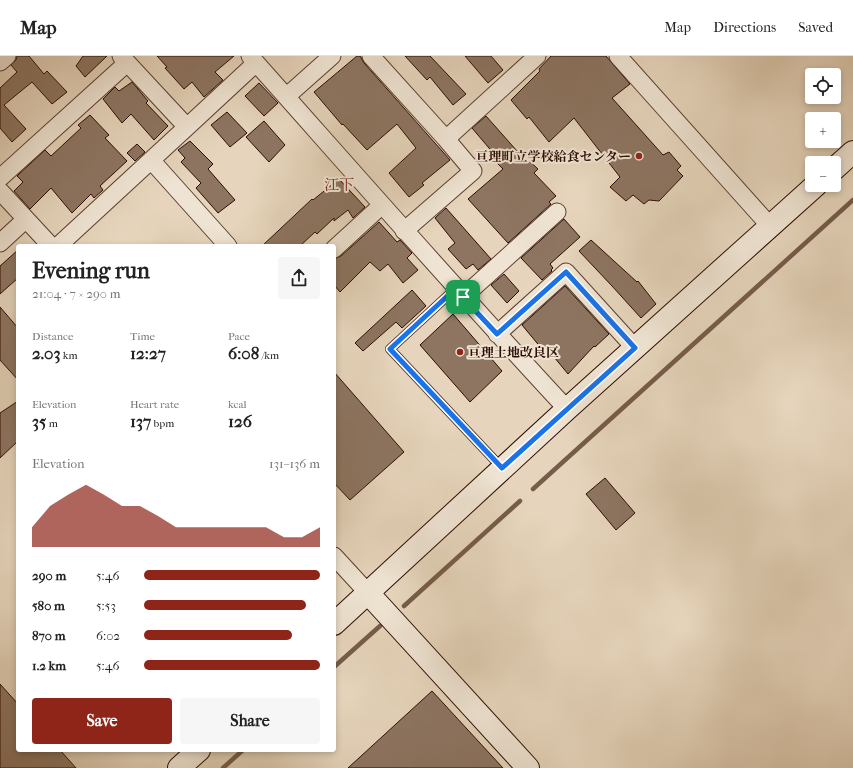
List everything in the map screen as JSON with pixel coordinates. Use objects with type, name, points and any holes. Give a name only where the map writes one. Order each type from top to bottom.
[{"type":"street","points":[[0,62],[7,56]]},
{"type":"street","points":[[287,96],[332,56]]},
{"type":"street","points":[[371,56],[473,170],[404,231]]},
{"type":"street","points":[[446,139],[537,56]]},
{"type":"street","points":[[618,56],[770,226]]},
{"type":"street","points":[[0,178],[124,59],[187,127]]},
{"type":"street","points":[[60,244],[187,127],[253,60],[287,96],[459,293],[567,409]]},
{"type":"street","points":[[841,163],[853,152]]},
{"type":"street","points":[[151,160],[226,244]]},
{"type":"street","points":[[0,191],[49,244]]},
{"type":"street","points":[[336,622],[502,468],[808,192]]},
{"type":"street","points":[[336,246],[382,205]]},
{"type":"street","points":[[459,293],[558,212]]},
{"type":"street","points":[[0,243],[26,219]]},
{"type":"street","points":[[497,334],[566,272],[635,348]]},
{"type":"street","points":[[336,558],[528,768]]},
{"type":"street","points":[[179,768],[197,752]]},
{"type":"lane","points":[[459,293],[390,349],[502,468]]},
{"type":"building","points":[[17,56],[29,56],[44,74],[47,71],[67,92],[52,104],[32,82],[4,105],[26,129],[12,142],[0,128],[0,88],[17,72],[11,65],[16,60]]},
{"type":"building","points":[[83,56],[107,56],[85,77],[76,66]]},
{"type":"building","points":[[157,56],[234,56],[215,72],[223,80],[204,97],[192,82],[184,89],[165,68],[167,67]]},
{"type":"building","points":[[357,56],[360,56],[364,63],[450,160],[422,183],[424,185],[409,197],[389,173],[416,148],[397,124],[367,150],[343,124],[342,125],[314,92]]},
{"type":"building","points":[[405,56],[430,56],[466,94],[453,105],[430,77],[427,80]]},
{"type":"building","points":[[465,56],[491,56],[503,70],[488,83]]},
{"type":"building","points":[[551,56],[606,56],[630,84],[612,98],[663,155],[669,152],[681,166],[677,170],[683,176],[659,201],[649,200],[644,204],[633,195],[626,201],[610,187],[620,177],[574,118],[549,142],[529,117],[527,119],[511,100],[540,71],[539,69]]},
{"type":"building","points":[[132,82],[148,101],[146,103],[168,126],[154,140],[131,114],[122,123],[103,99],[115,87],[119,91]]},
{"type":"building","points":[[259,83],[278,103],[264,116],[245,96]]},
{"type":"building","points":[[227,112],[247,133],[230,147],[211,125]]},
{"type":"building","points":[[90,115],[109,135],[105,138],[127,161],[100,186],[103,190],[94,198],[91,194],[72,213],[51,188],[30,209],[14,191],[23,182],[17,176],[45,150],[51,156],[81,128],[78,125]]},
{"type":"building","points":[[486,116],[525,160],[526,158],[538,169],[534,173],[556,196],[549,202],[551,204],[508,243],[468,199],[503,169],[497,163],[500,161],[472,128]]},
{"type":"building","points":[[264,121],[285,145],[269,162],[246,137]]},
{"type":"building","points":[[190,141],[213,164],[208,169],[235,200],[218,213],[196,188],[201,183],[181,162],[185,158],[178,150]]},
{"type":"building","points":[[137,144],[145,152],[135,161],[127,153]]},
{"type":"building","points":[[339,179],[365,207],[353,218],[348,210],[334,221],[334,218],[317,234],[315,232],[302,244],[264,244],[312,199],[313,200]]},
{"type":"building","points":[[446,208],[491,259],[478,270],[473,264],[466,269],[448,249],[455,243],[435,218]]},
{"type":"building","points":[[564,219],[580,237],[550,264],[553,268],[551,270],[552,271],[542,280],[521,258]]},
{"type":"building","points":[[379,222],[397,242],[400,240],[412,253],[407,258],[418,270],[403,283],[388,264],[380,271],[370,262],[340,292],[336,287],[336,258],[341,256]]},
{"type":"building","points":[[591,240],[637,282],[638,281],[656,304],[641,318],[579,251]]},
{"type":"building","points":[[16,252],[16,280],[0,294],[0,266]]},
{"type":"building","points":[[504,274],[519,291],[507,303],[491,285]]},
{"type":"building","points":[[565,286],[609,334],[595,347],[594,346],[568,374],[545,346],[542,349],[522,325]]},
{"type":"building","points":[[412,290],[426,306],[402,328],[396,322],[363,351],[355,343]]},
{"type":"building","points":[[0,307],[16,326],[16,378],[0,360]]},
{"type":"building","points":[[453,314],[502,371],[470,402],[420,345]]},
{"type":"building","points":[[336,374],[404,452],[350,500],[336,485]]},
{"type":"building","points":[[16,402],[16,443],[0,458],[0,413]]},
{"type":"building","points":[[605,478],[635,513],[616,530],[586,494]]},
{"type":"building","points":[[0,684],[16,702],[16,752],[62,752],[76,768],[0,768]]},
{"type":"building","points":[[432,691],[503,768],[348,768]]},
{"type":"waterway","points":[[533,489],[853,200]]},
{"type":"waterway","points":[[404,606],[520,501]]},
{"type":"waterway","points":[[336,665],[380,626]]},
{"type":"waterway","points":[[223,768],[241,752]]},
{"type":"place","name":"亘理町立学校給食センター","points":[[639,156]]},
{"type":"place","name":"亘理土地改良区","points":[[460,352]]},
{"type":"district","name":"江下","points":[[339,185]]},
{"type":"route","points":[[566,272],[635,348],[502,468],[390,349],[455,289],[463,297],[497,334],[566,272]]}]
